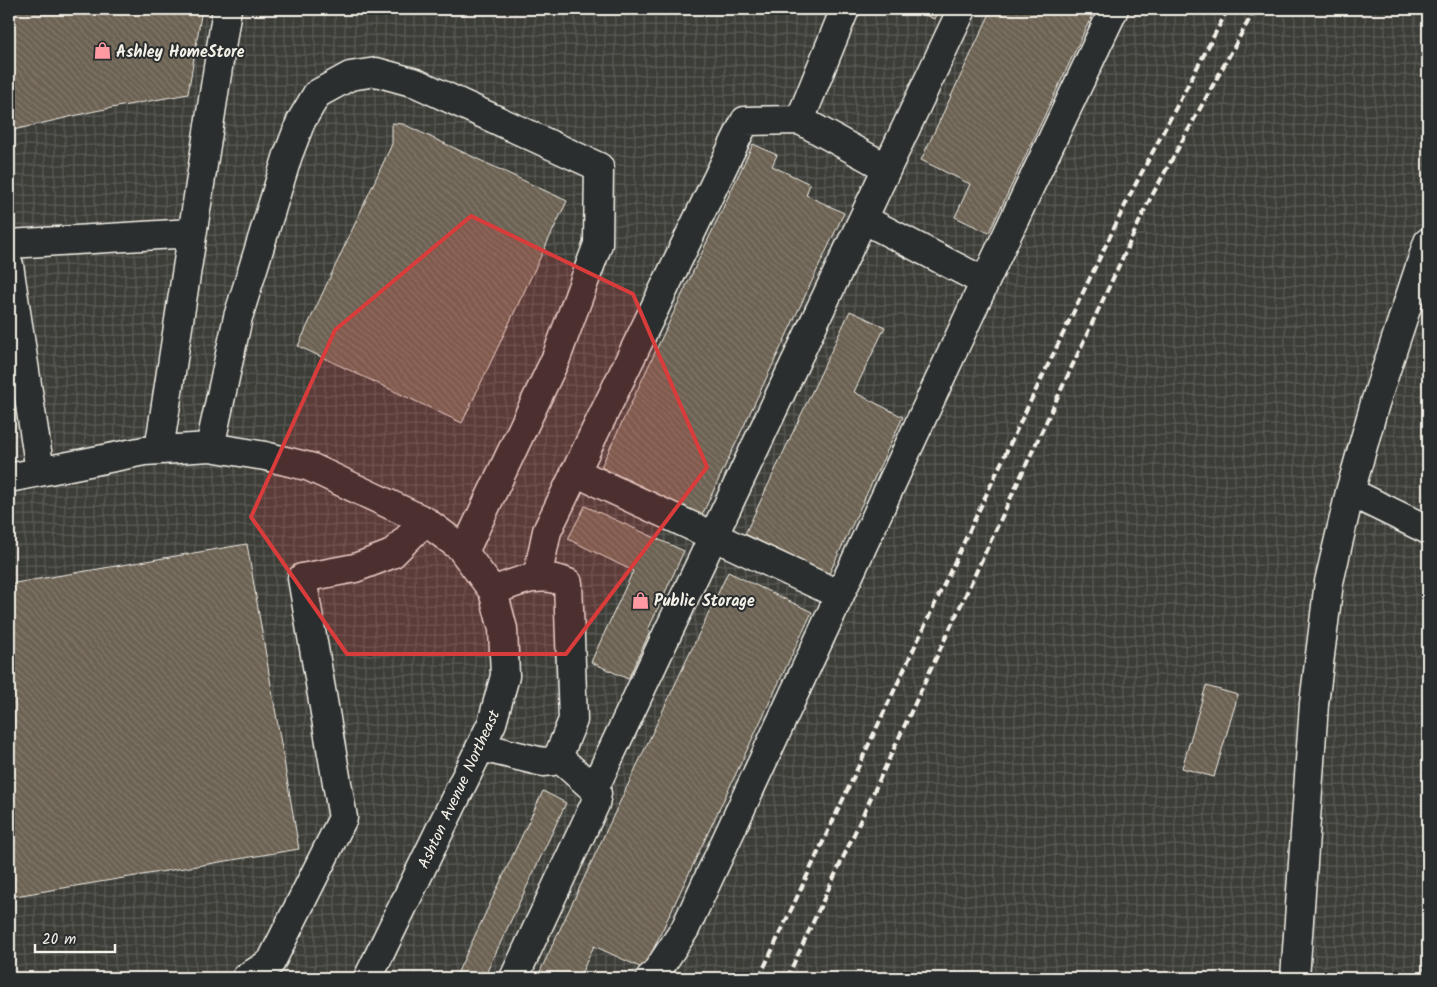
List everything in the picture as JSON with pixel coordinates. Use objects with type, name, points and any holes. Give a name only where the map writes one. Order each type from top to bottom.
[{"type":"street","points":[[159,450],[226,9]]},
{"type":"street","points":[[800,120],[845,9]]},
{"type":"street","points":[[594,789],[962,9]]},
{"type":"street","points":[[650,978],[655,974],[685,929],[985,282],[1114,9]]},
{"type":"street","points":[[210,447],[238,317],[288,155],[305,114],[316,94],[350,76],[376,72],[416,83],[599,167],[598,244],[556,358],[464,552]]},
{"type":"street","points":[[537,578],[547,531],[745,121],[800,120],[887,168]]},
{"type":"street","points":[[863,219],[985,282]]},
{"type":"street","points":[[9,244],[192,233]]},
{"type":"street","points":[[1295,978],[1314,704],[1329,582],[1350,492],[1375,403],[1428,242]]},
{"type":"street","points":[[9,265],[40,471]]},
{"type":"street","points":[[9,478],[144,451],[210,447],[265,456],[310,467],[425,520],[460,547],[493,591],[524,578],[552,577],[568,583],[573,720],[558,757],[554,761],[543,762],[480,747]]},
{"type":"street","points":[[575,472],[840,595]]},
{"type":"street","points":[[1350,492],[1428,530]]},
{"type":"street","points":[[246,978],[271,962],[343,818],[302,578],[355,568],[392,554],[425,520]]},
{"type":"street","name":"Ashton Avenue Northeast","points":[[368,978],[492,723],[505,676],[503,629],[493,591]]},
{"type":"street","points":[[514,978],[595,804],[597,793],[594,789],[558,757]]},
{"type":"highlighted area","points":[[471,216],[633,294],[707,467],[566,654],[347,654],[251,517],[335,330]]},
{"type":"shaded area","points":[[9,9],[1428,9],[1428,978],[9,978]]},
{"type":"building","name":"Ashley HomeStore","points":[[9,9],[202,9],[188,94],[95,111],[9,131]]},
{"type":"building","points":[[912,9],[939,9],[934,19]]},
{"type":"building","points":[[992,9],[1095,9],[989,233],[955,217],[970,184],[921,160]]},
{"type":"building","points":[[392,123],[403,124],[567,201],[462,423],[298,346],[392,144]]},
{"type":"building","points":[[753,144],[777,155],[772,166],[810,184],[806,195],[844,213],[702,515],[601,467]]},
{"type":"building","points":[[850,311],[885,327],[854,392],[903,417],[829,574],[745,534]]},
{"type":"building","name":"Public Storage","points":[[585,506],[684,551],[628,679],[591,662],[633,571],[568,539]]},
{"type":"building","points":[[247,544],[299,849],[9,897],[9,584]]},
{"type":"building","points":[[728,572],[812,612],[644,969],[594,946],[579,978],[537,978]]},
{"type":"building","points":[[1206,686],[1238,695],[1214,777],[1182,768]]},
{"type":"building","points":[[543,791],[566,803],[484,978],[455,978]]},
{"type":"building","points":[[1428,959],[1428,978],[1419,978]]},
{"type":"railway","points":[[759,978],[1019,425],[1131,193],[1228,9]]},
{"type":"railway","points":[[787,978],[1149,201],[1255,9]]},
{"type":"place","name":"Ashley HomeStore","points":[[102,51]]},
{"type":"place","name":"Public Storage","points":[[640,600]]}]
